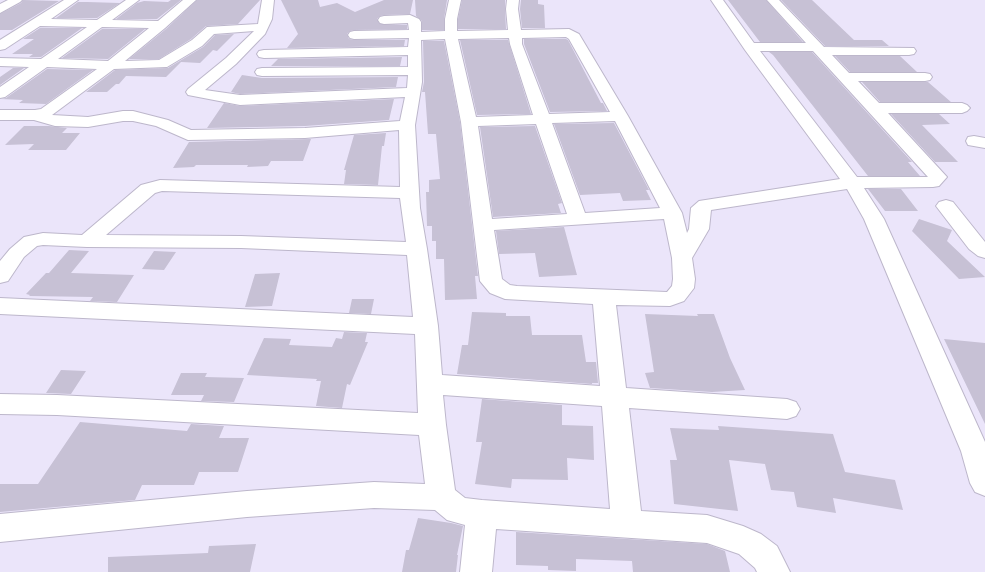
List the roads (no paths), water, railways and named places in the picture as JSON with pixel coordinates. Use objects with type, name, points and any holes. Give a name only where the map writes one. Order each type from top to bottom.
[{"type":"street","points":[[0,9],[16,0]]},
{"type":"street","points":[[0,46],[72,0]]},
{"type":"street","points":[[0,94],[46,63],[133,0]]},
{"type":"street","points":[[0,115],[34,115],[46,112],[111,65],[190,0]]},
{"type":"street","points":[[268,0],[266,19],[263,27],[252,41],[193,92],[240,100],[414,92]]},
{"type":"street","points":[[354,35],[451,35],[561,33],[569,34],[574,37],[620,116],[672,213],[682,258],[684,279],[682,288],[676,296],[670,299],[517,293],[505,292],[491,281],[469,122],[451,35],[451,19],[455,0]]},
{"type":"street","points":[[512,0],[516,44],[578,219]]},
{"type":"street","points":[[717,0],[750,47],[852,183],[874,219],[975,451],[985,483]]},
{"type":"street","points":[[682,258],[699,230],[701,208],[706,205],[852,183],[933,182],[938,177],[774,0]]},
{"type":"street","points":[[384,20],[414,20],[415,22],[416,71],[414,92],[407,125],[409,193],[426,326],[432,425],[442,497]]},
{"type":"street","points":[[37,22],[161,25]]},
{"type":"street","points":[[0,62],[111,65],[162,64],[197,43],[211,30],[263,27]]},
{"type":"street","points":[[750,47],[909,51]]},
{"type":"street","points":[[264,54],[416,50]]},
{"type":"street","points":[[262,72],[416,71]]},
{"type":"street","points":[[845,77],[925,77]]},
{"type":"street","points":[[875,108],[962,108]]},
{"type":"street","points":[[34,115],[55,121],[82,122],[97,122],[123,116],[133,116],[162,123],[188,135],[305,134],[407,125]]},
{"type":"street","points":[[469,122],[620,116]]},
{"type":"street","points":[[87,241],[148,188],[160,184],[409,193]]},
{"type":"street","points":[[946,206],[981,245]]},
{"type":"street","points":[[483,225],[672,213]]},
{"type":"street","points":[[0,276],[17,253],[31,241],[43,239],[87,241],[241,242],[417,249]]},
{"type":"street","points":[[604,297],[627,524]]},
{"type":"street","points":[[0,306],[426,326]]},
{"type":"street","points":[[429,384],[787,409]]},
{"type":"street","points":[[0,404],[57,405],[432,425]]},
{"type":"street","points":[[0,528],[247,504],[374,494],[442,497],[458,510],[482,514],[707,529],[732,536],[750,544],[766,557],[774,572]]},
{"type":"street","points":[[476,572],[482,514]]}]
